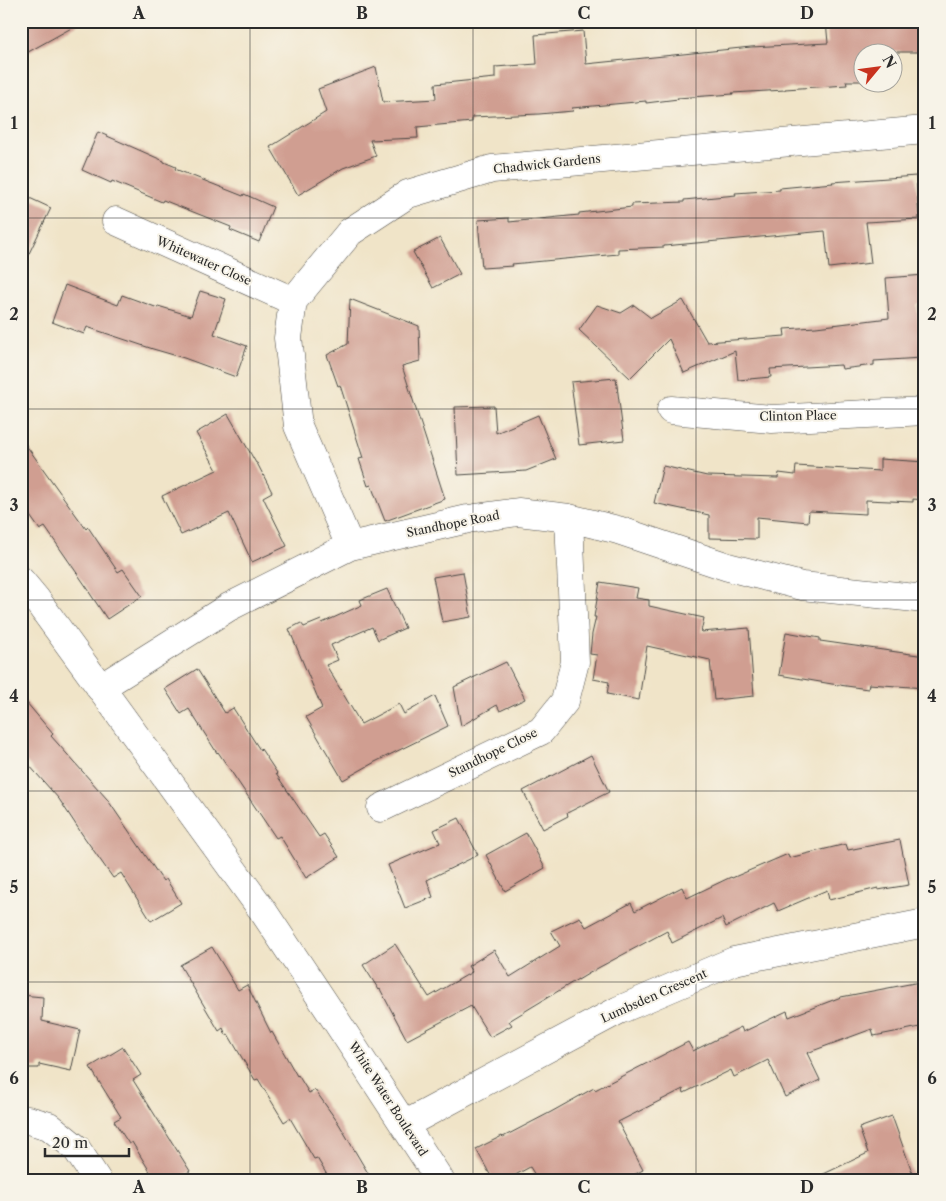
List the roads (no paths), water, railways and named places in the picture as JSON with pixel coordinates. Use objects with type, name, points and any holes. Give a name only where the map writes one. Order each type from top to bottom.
[{"type":"street","name":"Chadwick Gardens","points":[[293,301],[350,232],[408,194],[492,169],[925,130]]},
{"type":"street","name":"Whitewater Close","points":[[116,221],[293,301]]},
{"type":"street","points":[[293,301],[288,338],[298,426],[350,546]]},
{"type":"street","name":"Clinton Place","points":[[671,410],[772,419],[925,411]]},
{"type":"street","name":"Standhope Road","points":[[100,688],[229,607],[350,546],[468,518],[518,512],[569,518],[618,530],[728,567],[802,586],[925,599]]},
{"type":"street","name":"Standhope Close","points":[[381,808],[541,731],[565,700],[575,662],[569,518]]},
{"type":"street","name":"White Water Boulevard","points":[[21,581],[263,910],[440,1180]]},
{"type":"street","name":"Lumbsden Crescent","points":[[404,1125],[619,1010],[734,961],[925,923]]},
{"type":"street","points":[[21,1120],[50,1126],[76,1148],[97,1180]]}]
